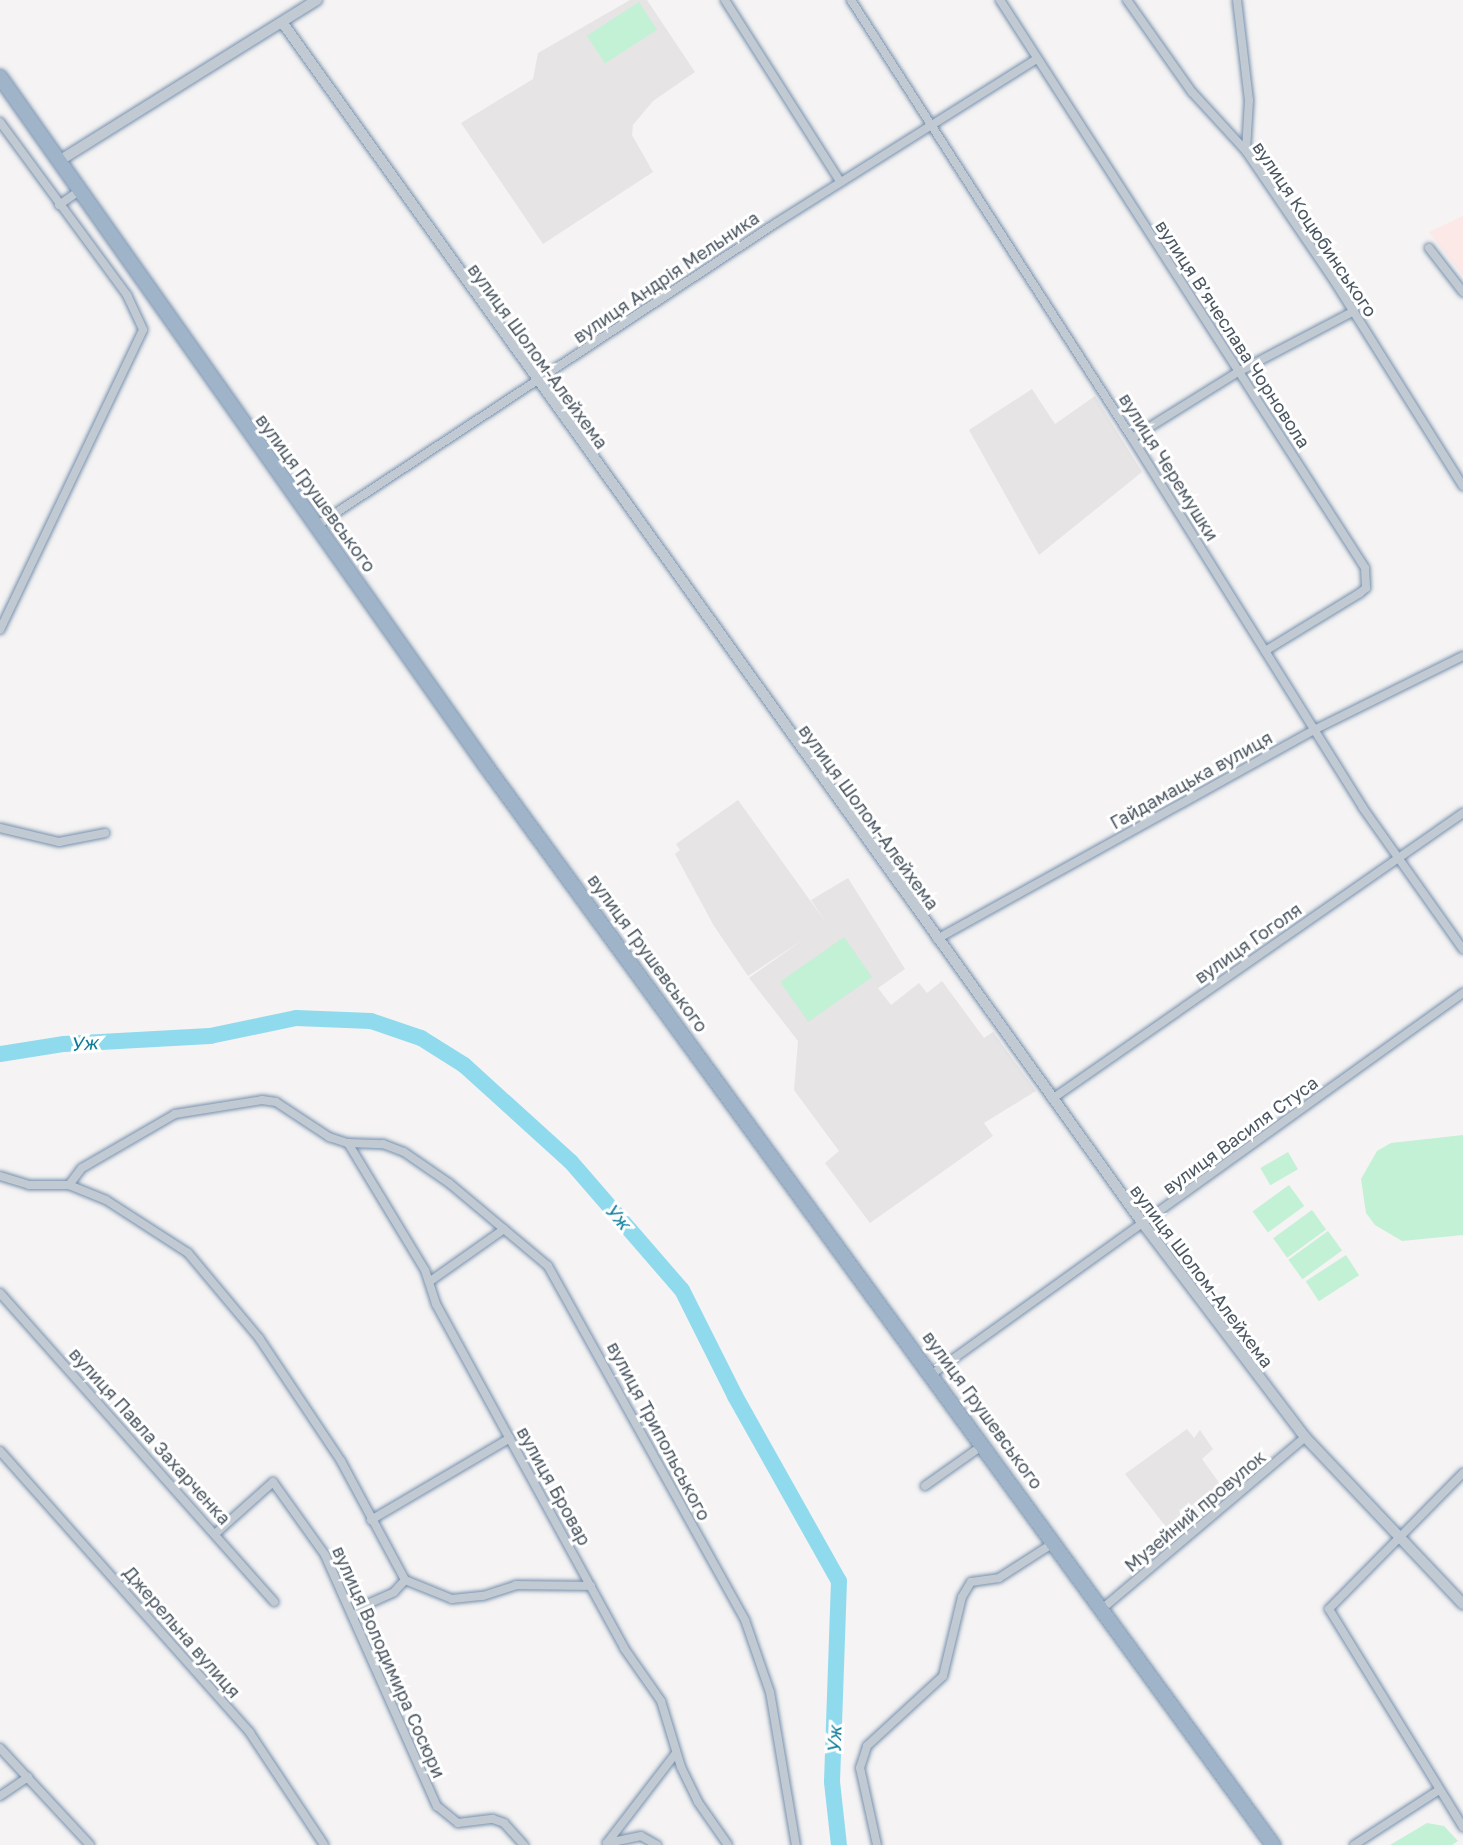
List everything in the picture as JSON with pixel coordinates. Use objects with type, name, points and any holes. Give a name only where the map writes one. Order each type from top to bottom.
[{"type":"highway","name":"вулиця Грушевського","points":[[0,77],[316,526],[1273,1845]]},
{"type":"street","points":[[59,161],[317,0]]},
{"type":"street","points":[[725,0],[840,181]]},
{"type":"street","name":"вулиця Черемушки","points":[[851,0],[1132,438],[1396,859],[1463,949]]},
{"type":"street","name":"вулиця Вʼячеслава Чорновола","points":[[1000,0],[1360,559],[1367,578],[1360,593],[1265,651]]},
{"type":"street","name":"вулиця Коцюбинського","points":[[1127,0],[1192,92],[1246,151],[1354,311],[1463,485]]},
{"type":"street","points":[[1237,0],[1249,100],[1246,151]]},
{"type":"street","name":"вулиця Шолом-Алейхема","points":[[282,22],[537,383],[1144,1225],[1305,1437],[1463,1604]]},
{"type":"street","name":"вулиця Андрія Мельника","points":[[316,526],[840,181],[1036,59]]},
{"type":"street","points":[[0,122],[127,295],[143,330],[0,630]]},
{"type":"street","points":[[59,205],[79,191]]},
{"type":"street","points":[[1429,248],[1463,292]]},
{"type":"street","points":[[1132,438],[1238,372],[1354,311]]},
{"type":"street","name":"Гайдамацька вулиця","points":[[937,939],[1314,730],[1463,656]]},
{"type":"street","name":"вулиця Гоголя","points":[[1052,1099],[1463,813]]},
{"type":"street","points":[[0,828],[58,842],[105,833]]},
{"type":"street","name":"вулиця Василя Стуса","points":[[932,1374],[1144,1225],[1463,993]]},
{"type":"street","points":[[69,1185],[82,1168],[188,1110],[276,1101],[329,1137],[348,1143]]},
{"type":"street","name":"вулиця Трипольського","points":[[348,1143],[383,1144],[404,1152],[548,1266],[561,1285],[625,1410],[745,1620],[770,1692],[796,1845]]},
{"type":"street","name":"вулиця Бровар","points":[[348,1143],[429,1282],[436,1304],[590,1586],[661,1701],[676,1753],[698,1802],[728,1845]]},
{"type":"street","points":[[0,1175],[29,1185],[69,1185],[106,1200],[160,1232],[206,1273],[259,1338],[341,1461],[405,1580],[452,1599],[483,1596],[516,1585],[590,1586]]},
{"type":"street","points":[[429,1282],[504,1229]]},
{"type":"street","name":"вулиця Павла Захарченка","points":[[0,1293],[274,1602]]},
{"type":"street","name":"Музейний провулок","points":[[1103,1608],[1305,1437]]},
{"type":"street","points":[[371,1520],[510,1438]]},
{"type":"street","points":[[925,1486],[983,1445]]},
{"type":"street","name":"Джерельна вулиця","points":[[0,1451],[250,1733],[324,1845]]},
{"type":"street","points":[[1463,1473],[1329,1609],[1463,1827]]},
{"type":"street","name":"вулиця Володимира Сосюри","points":[[215,1534],[273,1482],[311,1531],[354,1617],[418,1771],[437,1806],[458,1823],[493,1819],[504,1823],[524,1845]]},
{"type":"street","points":[[877,1845],[860,1768],[867,1746],[943,1676],[962,1597],[971,1582],[999,1578],[1055,1542]]},
{"type":"street","points":[[354,1617],[361,1607],[394,1592],[405,1580]]},
{"type":"street","points":[[0,1748],[90,1845]]},
{"type":"street","points":[[606,1844],[676,1753]]},
{"type":"street","points":[[0,1796],[29,1777]]},
{"type":"street","points":[[1354,1845],[1439,1790]]},
{"type":"street","points":[[606,1844],[641,1836],[657,1845]]},
{"type":"shaded area","points":[[630,0],[647,0],[695,72],[653,101],[633,125],[632,135],[653,172],[543,244],[461,123],[533,79],[538,53]]},
{"type":"shaded area","points":[[1463,216],[1463,276],[1429,232]]},
{"type":"shaded area","points":[[1032,389],[1055,424],[1095,396],[1142,472],[1039,555],[969,430]]},
{"type":"shaded area","points":[[738,800],[827,924],[811,900],[848,878],[905,969],[878,988],[891,1005],[919,983],[927,993],[942,981],[984,1038],[993,1032],[1036,1091],[984,1123],[993,1136],[870,1223],[825,1163],[839,1151],[794,1090],[798,1041],[749,978],[804,939],[748,976],[714,926],[675,854],[680,850],[676,844]]},
{"type":"shaded area","points":[[1187,1429],[1194,1438],[1200,1430],[1213,1449],[1202,1459],[1225,1491],[1173,1536],[1125,1474]]},
{"type":"green space","points":[[639,2],[657,30],[605,63],[587,36]]},
{"type":"green space","points":[[844,937],[872,977],[808,1022],[780,982]]},
{"type":"green space","points":[[1463,1135],[1463,1235],[1402,1241],[1375,1225],[1366,1213],[1361,1179],[1377,1151],[1391,1143]]},
{"type":"green space","points":[[1288,1152],[1298,1169],[1270,1185],[1260,1168]]},
{"type":"green space","points":[[1289,1185],[1304,1206],[1268,1232],[1253,1211]]},
{"type":"green space","points":[[1312,1210],[1326,1229],[1287,1258],[1273,1238]]},
{"type":"green space","points":[[1328,1231],[1342,1250],[1302,1279],[1288,1260]]},
{"type":"green space","points":[[1346,1255],[1359,1275],[1319,1301],[1306,1281]]},
{"type":"green space","points":[[1427,1823],[1444,1826],[1458,1841],[1452,1845],[1390,1845]]},
{"type":"waterway","name":"Уж","points":[[0,1054],[64,1044],[210,1036],[296,1018],[371,1021],[421,1038],[464,1065],[571,1162],[682,1290],[735,1396],[839,1581],[832,1782],[839,1845]]}]
